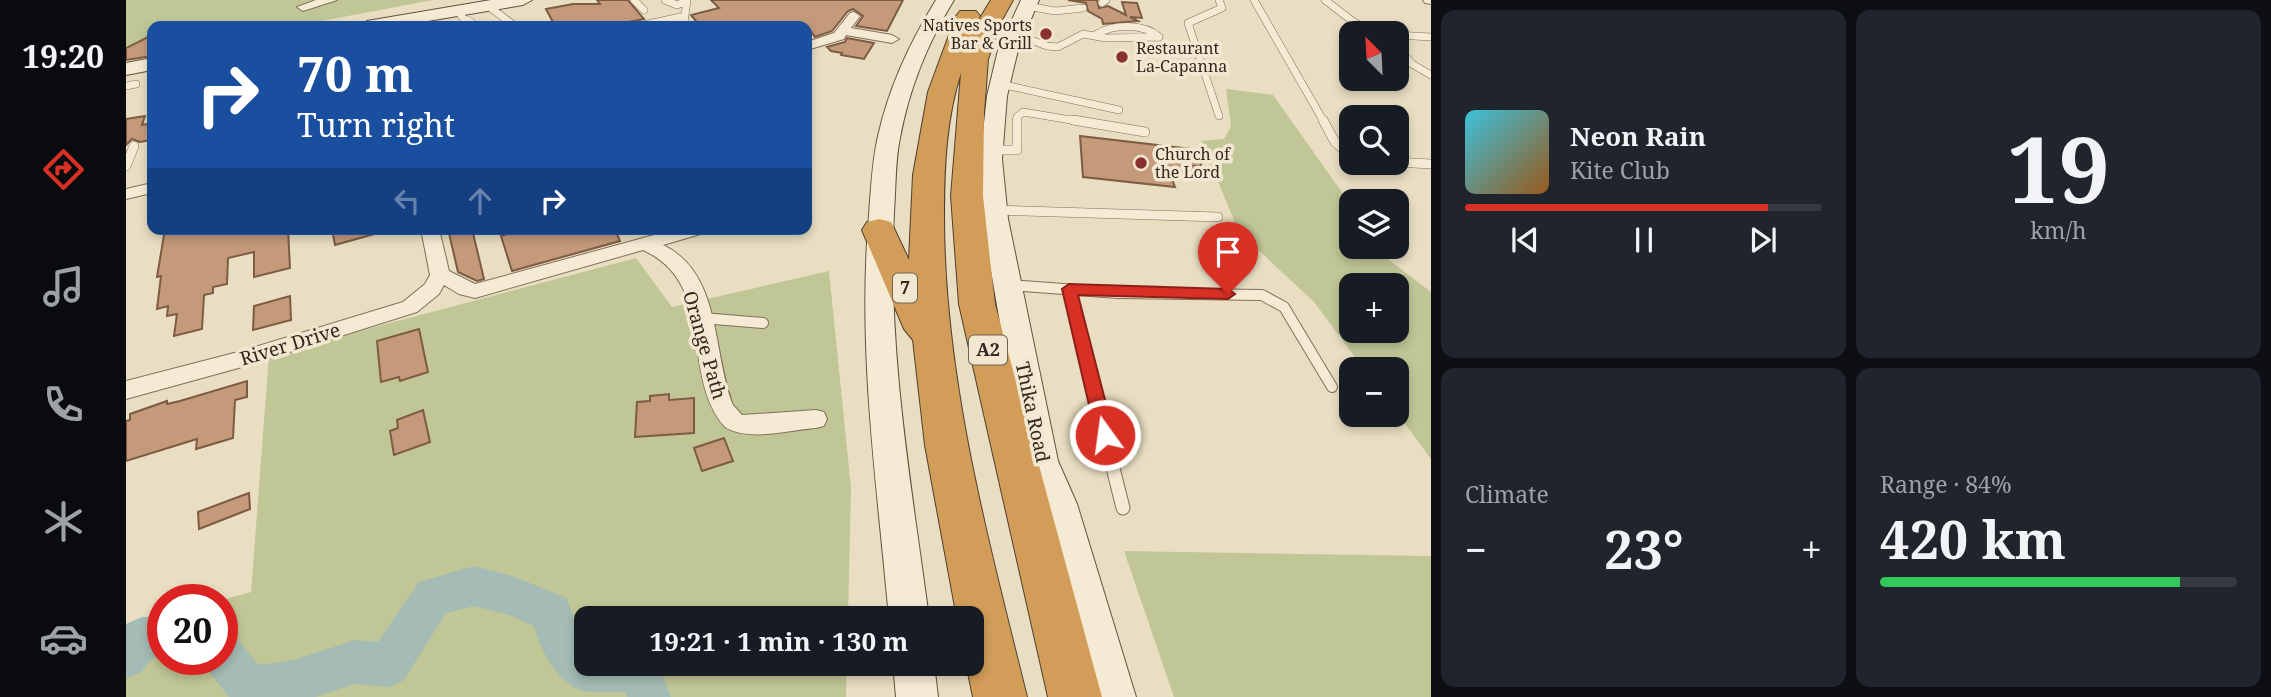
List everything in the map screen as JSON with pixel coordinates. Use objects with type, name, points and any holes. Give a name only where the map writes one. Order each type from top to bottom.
[{"type":"highway","points":[[977,0],[948,60],[933,123],[927,195],[931,347],[965,540],[1000,697]]},
{"type":"highway","name":"Thika Road","points":[[1018,10],[991,18],[975,59],[967,196],[977,304],[1074,697]]},
{"type":"highway","name":"7","points":[[879,230],[931,347]]},
{"type":"highway","points":[[1041,461],[1042,569]]},
{"type":"main road","points":[[421,21],[465,17],[488,6],[523,0]]},
{"type":"main road","points":[[908,606],[878,305],[879,230],[889,134],[908,72],[926,31],[944,0]]},
{"type":"main road","name":"Thika Road","points":[[1018,10],[1000,84],[992,150],[994,210],[1041,461],[1059,503],[1115,697]]},
{"type":"main road","points":[[915,676],[917,697]]},
{"type":"street","points":[[303,7],[331,0]]},
{"type":"street","points":[[812,44],[839,36],[854,16]]},
{"type":"street","points":[[843,31],[892,39]]},
{"type":"street","points":[[126,194],[147,189]]},
{"type":"street","points":[[431,235],[440,275],[475,291],[654,238]]},
{"type":"street","name":"Orange Path","points":[[654,238],[678,264],[702,318],[715,383],[722,405],[732,419],[746,425],[816,419]]},
{"type":"street","name":"River Drive","points":[[126,390],[242,359],[410,307],[432,289],[440,275]]},
{"type":"lane","points":[[634,0],[644,10]]},
{"type":"lane","points":[[665,0],[677,5],[687,1],[686,21]]},
{"type":"lane","points":[[1219,0],[1223,8],[1188,23],[1219,116]]},
{"type":"lane","points":[[1254,0],[1339,146]]},
{"type":"lane","points":[[1325,0],[1352,21]]},
{"type":"lane","points":[[488,6],[508,21]]},
{"type":"lane","points":[[1018,10],[1083,8]]},
{"type":"lane","points":[[1018,10],[1047,46],[1058,47],[1083,34],[1097,34],[1106,38],[1159,37],[1151,30],[1110,27],[1097,34]]},
{"type":"lane","points":[[668,21],[685,16]]},
{"type":"lane","points":[[1409,36],[1431,37]]},
{"type":"lane","points":[[1409,60],[1431,75]]},
{"type":"lane","points":[[126,86],[142,69]]},
{"type":"lane","points":[[1000,84],[1119,110]]},
{"type":"lane","points":[[992,150],[1017,150],[1017,117],[1023,112],[1145,132]]},
{"type":"lane","points":[[126,166],[134,146]]},
{"type":"lane","points":[[1409,163],[1431,164]]},
{"type":"lane","points":[[994,210],[1218,217]]},
{"type":"lane","points":[[1006,285],[1252,294],[1273,299],[1283,307],[1332,387]]},
{"type":"lane","points":[[1069,289],[1123,508]]},
{"type":"lane","points":[[702,318],[763,323]]},
{"type":"green space","points":[[126,0],[433,0],[322,21],[147,21],[147,55],[126,59]]},
{"type":"green space","points":[[1226,89],[1273,95],[1340,189],[1339,259],[1388,259],[1406,273],[1339,273],[1339,336],[1314,302],[1239,232],[1201,141],[1224,139],[1231,126]]},
{"type":"green space","points":[[636,258],[672,307],[829,271],[851,488],[848,606],[574,606],[574,676],[847,676],[846,697],[126,697],[126,628],[147,622],[147,675],[238,675],[238,596],[251,592],[269,355]]},
{"type":"green space","points":[[1409,275],[1431,292],[1431,459],[1407,427],[1409,357],[1355,357],[1345,343],[1409,343]]},
{"type":"green space","points":[[1124,551],[1431,556],[1431,697],[1174,697]]},
{"type":"building","points":[[597,0],[628,0],[644,19],[552,21],[546,9],[573,4],[600,4]]},
{"type":"building","points":[[711,0],[903,0],[887,31],[856,26],[863,16],[853,9],[848,11],[832,31],[815,37],[812,33],[812,21],[696,21],[691,15],[719,8]]},
{"type":"building","points":[[1068,0],[1097,0],[1099,8],[1108,6],[1126,15],[1122,2],[1137,3],[1142,18],[1130,17],[1138,21],[1103,24],[1102,19],[1088,11],[1086,3]]},
{"type":"building","points":[[147,38],[147,57],[126,60],[126,48]]},
{"type":"building","points":[[847,38],[874,43],[864,59],[841,55],[842,53],[831,51],[827,47],[845,42]]},
{"type":"building","points":[[145,116],[142,125],[147,124],[147,141],[132,139],[126,145],[126,119]]},
{"type":"building","name":"Church of the Lord","points":[[1080,136],[1200,150],[1201,166],[1192,166],[1194,173],[1169,171],[1175,187],[1083,177]]},
{"type":"building","points":[[164,235],[288,235],[290,268],[254,277],[254,252],[228,258],[227,284],[213,287],[213,293],[204,295],[202,329],[174,336],[177,314],[167,316],[168,306],[157,309],[161,276],[157,277]]},
{"type":"building","points":[[333,235],[371,235],[335,245]]},
{"type":"building","points":[[449,235],[473,235],[484,279],[477,281],[458,272]]},
{"type":"building","points":[[618,235],[620,241],[512,271],[501,236]]},
{"type":"building","points":[[290,296],[291,320],[253,330],[254,306]]},
{"type":"building","points":[[419,329],[428,372],[400,381],[399,377],[381,382],[377,341]]},
{"type":"building","points":[[247,381],[247,397],[235,400],[233,438],[196,449],[197,439],[126,461],[126,421],[130,420],[130,414],[167,401],[167,404],[180,401]]},
{"type":"building","points":[[669,394],[669,400],[694,398],[694,433],[635,437],[637,402],[650,401],[650,396]]},
{"type":"building","points":[[423,410],[430,442],[394,455],[390,431],[398,428],[397,420]]},
{"type":"building","points":[[724,438],[733,461],[702,471],[694,448]]},
{"type":"building","points":[[249,493],[250,509],[199,529],[198,512]]},
{"type":"waterway","points":[[238,675],[251,688],[294,682],[355,662],[389,665],[433,596],[474,586],[512,596],[552,613],[558,637],[584,669],[638,671],[649,697]]},
{"type":"waterway","points":[[126,657],[142,638],[147,638]]},
{"type":"place","name":"Natives Sports Bar & Grill","points":[[1046,34]]},
{"type":"place","name":"Restaurant La-Capanna","points":[[1122,57]]},
{"type":"place","name":"Church of the Lord","points":[[1141,163]]},
{"type":"route","points":[[1105,435],[1069,289],[1118,293],[1228,294]]}]
